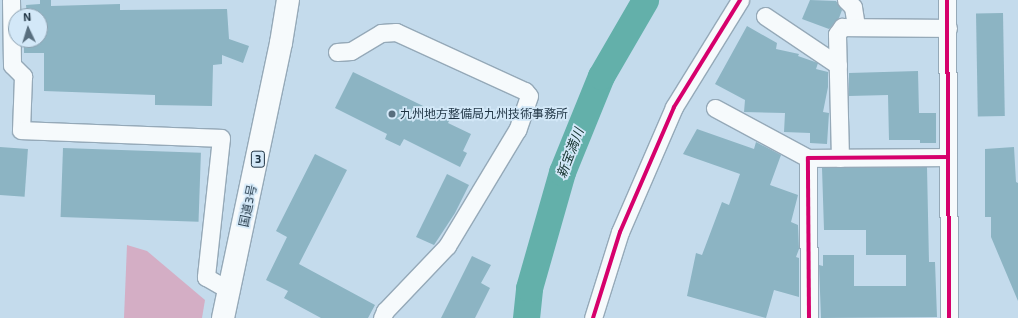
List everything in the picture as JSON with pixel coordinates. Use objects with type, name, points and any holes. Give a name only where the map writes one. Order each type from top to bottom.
[{"type":"highway","name":"国道3号","points":[[223,318],[230,291],[288,0]]},
{"type":"street","points":[[10,0],[12,64],[23,76],[21,130],[221,138],[206,277],[230,291]]},
{"type":"street","points":[[593,318],[620,232],[674,107],[740,0]]},
{"type":"street","points":[[846,0],[853,7],[856,26]]},
{"type":"street","points":[[947,0],[949,318]]},
{"type":"street","points":[[765,16],[838,65]]},
{"type":"street","points":[[840,158],[837,34],[842,27],[948,28]]},
{"type":"street","points":[[337,52],[351,51],[381,33],[396,32],[525,91],[529,96],[517,130],[447,246],[385,311],[382,318]]},
{"type":"street","points":[[715,108],[808,158],[948,157]]},
{"type":"street","points":[[808,158],[809,318]]},
{"type":"shaded area","points":[[127,245],[147,251],[205,300],[202,318],[124,318]]},
{"type":"building","points":[[40,0],[51,0],[51,6],[120,4],[120,10],[227,9],[229,39],[249,46],[243,63],[222,55],[222,64],[213,65],[212,106],[155,105],[155,95],[44,91],[44,53],[24,53],[24,48],[48,48],[48,8],[26,8],[26,5],[40,4]]},
{"type":"building","points":[[810,0],[836,1],[842,10],[839,18],[829,29],[802,19]]},
{"type":"building","points":[[976,13],[1003,13],[1005,116],[978,116]]},
{"type":"building","points":[[747,26],[777,43],[776,49],[799,54],[798,56],[818,63],[816,69],[828,72],[828,87],[823,112],[829,113],[827,144],[810,143],[810,133],[784,132],[785,113],[744,112],[745,100],[715,84]]},
{"type":"building","points":[[918,71],[919,113],[936,113],[936,143],[920,143],[920,140],[889,140],[888,95],[849,96],[849,73]]},
{"type":"building","name":"九州地方整備局九州技術事務所","points":[[353,72],[450,119],[448,123],[471,134],[463,151],[467,153],[460,167],[404,139],[400,146],[385,139],[387,134],[335,108]]},
{"type":"building","points":[[697,129],[754,149],[756,142],[781,155],[770,185],[798,195],[791,222],[798,225],[799,249],[796,257],[799,258],[799,297],[774,290],[766,318],[687,296],[696,253],[702,255],[722,202],[729,205],[740,174],[683,154]]},
{"type":"building","points":[[0,147],[28,149],[25,197],[0,195]]},
{"type":"building","points":[[1014,147],[1016,182],[1018,183],[1018,301],[991,237],[991,217],[985,217],[985,149]]},
{"type":"building","points":[[63,148],[201,153],[199,222],[61,217]]},
{"type":"building","points":[[315,154],[347,170],[299,264],[375,305],[368,318],[321,318],[284,298],[288,291],[266,280],[287,237],[276,231]]},
{"type":"building","points":[[927,167],[929,262],[935,262],[937,317],[821,318],[819,265],[823,266],[823,255],[854,255],[854,286],[906,286],[906,255],[866,255],[866,230],[824,230],[822,168]]},
{"type":"building","points":[[447,174],[469,185],[455,213],[434,245],[416,237]]},
{"type":"building","points":[[472,256],[491,265],[481,283],[490,288],[475,318],[441,318]]},
{"type":"waterway","name":"新宝満川","points":[[526,318],[529,288],[562,172],[601,76],[645,0]]},
{"type":"cycle path","points":[[593,318],[620,232],[674,107],[740,0]]},
{"type":"cycle path","points":[[947,0],[949,318]]},
{"type":"cycle path","points":[[809,318],[808,158],[948,157]]},
{"type":"place","name":"九州地方整備局九州技術事務所","points":[[392,114]]}]
